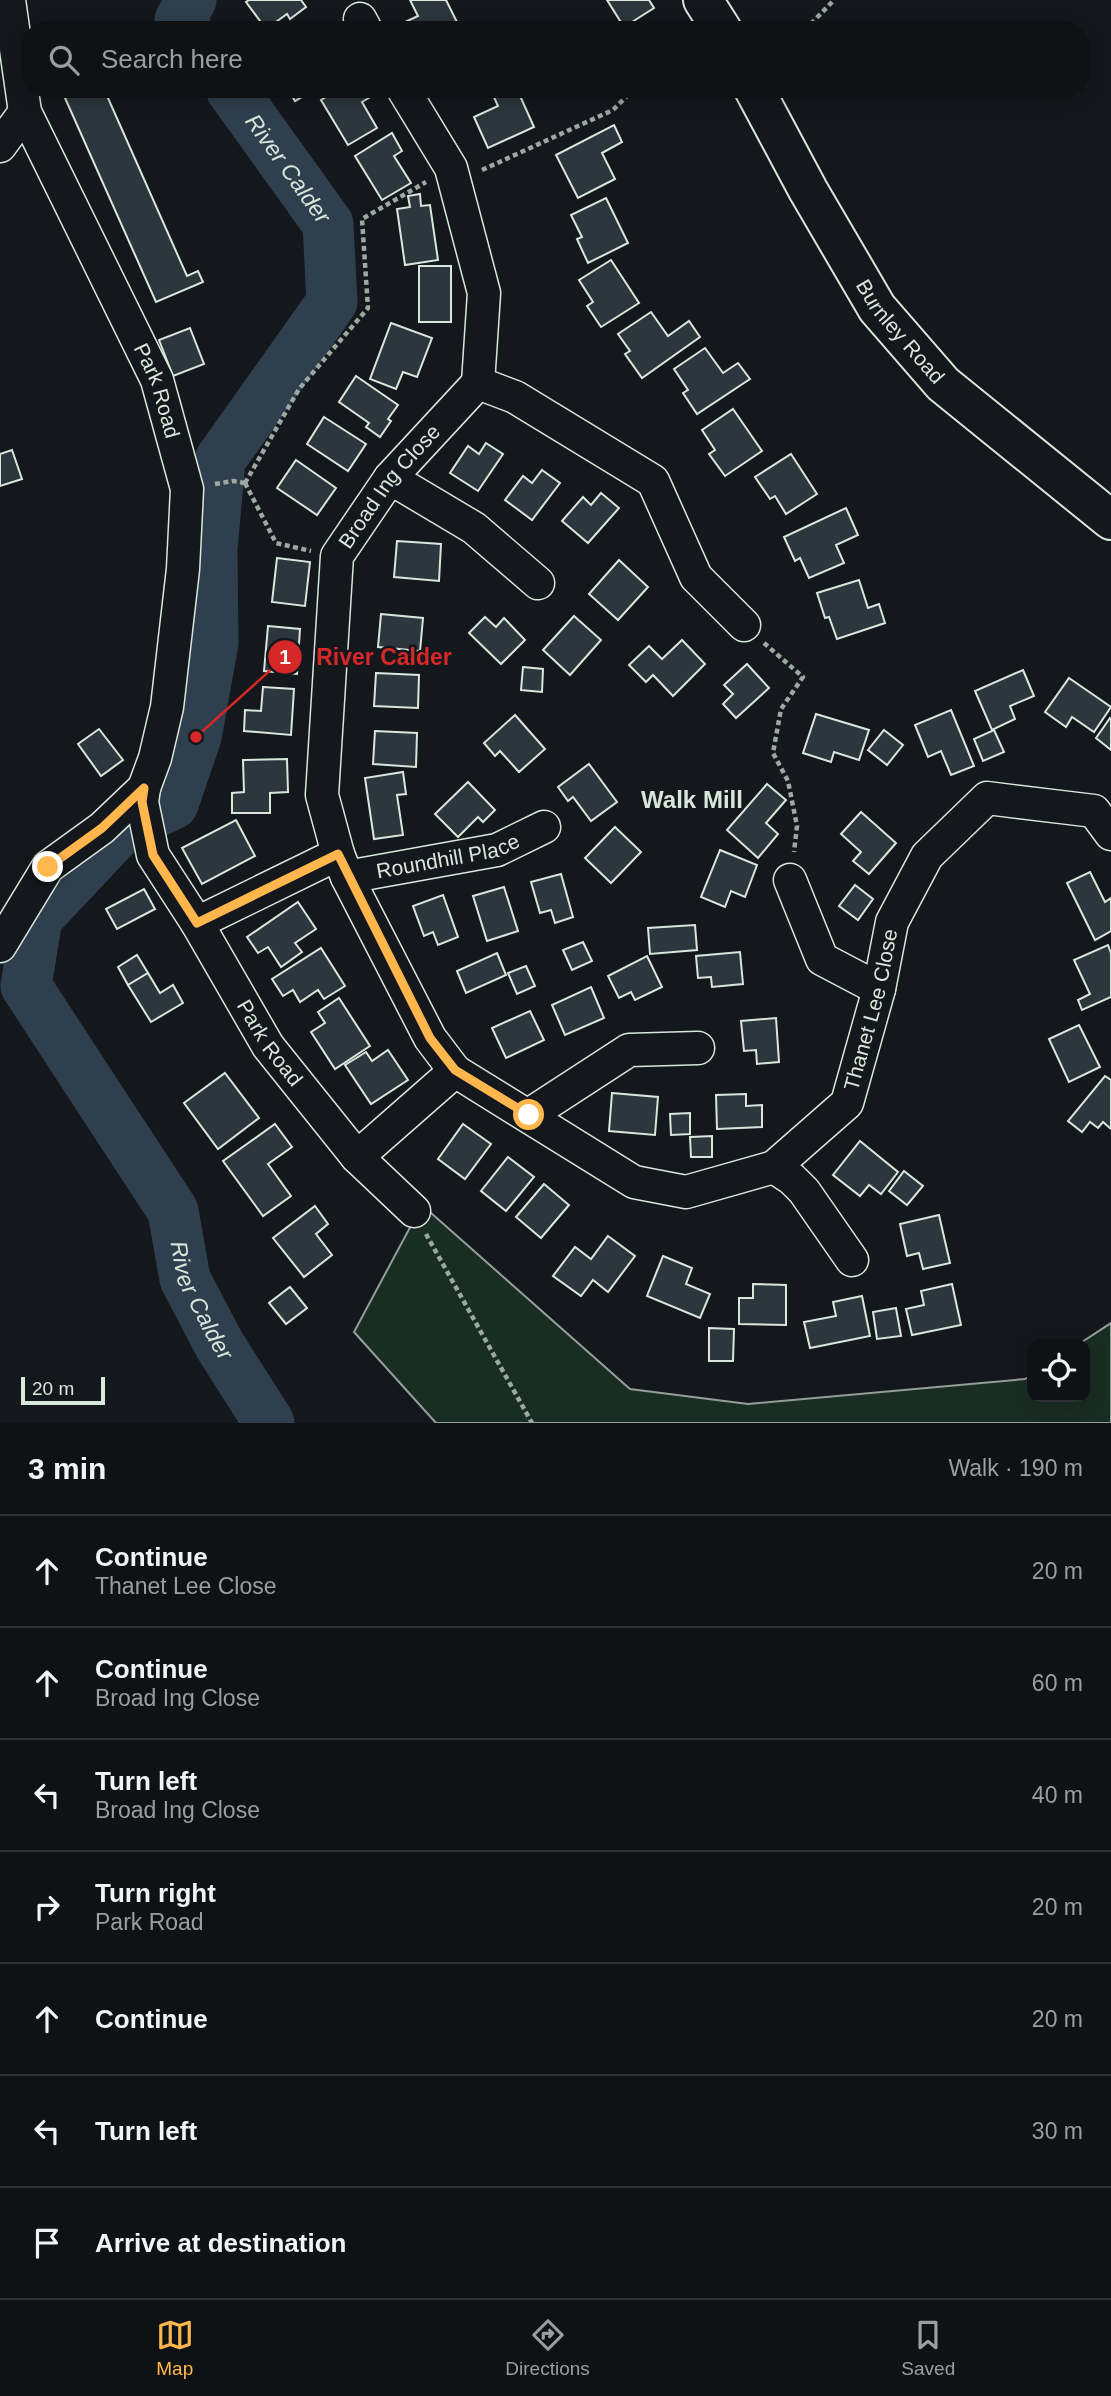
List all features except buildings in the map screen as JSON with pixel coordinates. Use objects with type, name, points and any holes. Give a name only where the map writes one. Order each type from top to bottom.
[{"type":"highway","points":[[703,0],[716,21]]},
{"type":"highway","name":"Burnley Road","points":[[759,98],[808,190],[877,308],[943,384],[1111,520]]},
{"type":"street","name":"Park Road","points":[[9,0],[21,84]]},
{"type":"street","name":"Park Road","points":[[23,98],[25,112],[157,380],[187,489],[183,569],[167,707],[143,795],[153,855],[197,923],[268,1046],[357,1157],[414,1212]]},
{"type":"street","points":[[408,98],[453,175],[484,293],[478,383],[515,397],[653,481],[696,577],[744,625]]},
{"type":"street","points":[[0,146],[25,112]]},
{"type":"street","name":"Broad Ing Close","points":[[455,1070],[430,1038],[343,865],[322,795],[338,556],[390,478],[478,383]]},
{"type":"street","points":[[390,478],[474,528],[538,583]]},
{"type":"street","points":[[0,946],[48,867],[143,795]]},
{"type":"street","name":"Thanet Lee Close","points":[[455,1070],[634,1182],[686,1192],[774,1167],[847,1103],[878,989],[892,922],[927,856],[987,798],[1094,811],[1111,834]]},
{"type":"street","name":"Roundhill Place","points":[[343,865],[497,850],[544,827]]},
{"type":"street","points":[[197,923],[343,865]]},
{"type":"street","points":[[790,880],[822,959],[878,989]]},
{"type":"street","points":[[529,1115],[629,1050],[698,1048]]},
{"type":"street","points":[[357,1157],[455,1070]]},
{"type":"street","points":[[774,1167],[793,1179],[852,1260]]},
{"type":"path","points":[[814,21],[834,0]]},
{"type":"path","points":[[245,483],[299,389],[368,308],[362,219],[453,175],[613,110],[625,98]]},
{"type":"path","points":[[209,485],[233,481],[245,483]]},
{"type":"path","points":[[245,483],[276,543],[338,556]]},
{"type":"path","points":[[744,625],[803,677],[780,709],[773,753],[788,781],[797,826],[790,880]]},
{"type":"path","points":[[414,1212],[532,1423]]},
{"type":"green space","points":[[422,1205],[630,1389],[748,1404],[1027,1378],[1027,1402],[1090,1402],[1090,1339],[1087,1339],[1111,1323],[1111,1423],[436,1423],[354,1332]]},
{"type":"waterway","name":"River Calder","points":[[181,21],[191,0]]},
{"type":"waterway","name":"River Calder","points":[[237,98],[328,224],[332,302],[220,460],[212,549],[213,643],[196,737],[173,804],[121,829],[37,918],[26,986],[173,1211],[185,1279],[219,1344],[269,1423]]},
{"type":"place","name":"River Calder","points":[[196,737]]},
{"type":"district","name":"Walk Mill","points":[[692,800]]},
{"type":"route","points":[[48,867],[102,828],[144,788],[142,802],[153,855],[197,923],[338,854],[347,877],[430,1038],[455,1070],[529,1115]]}]
